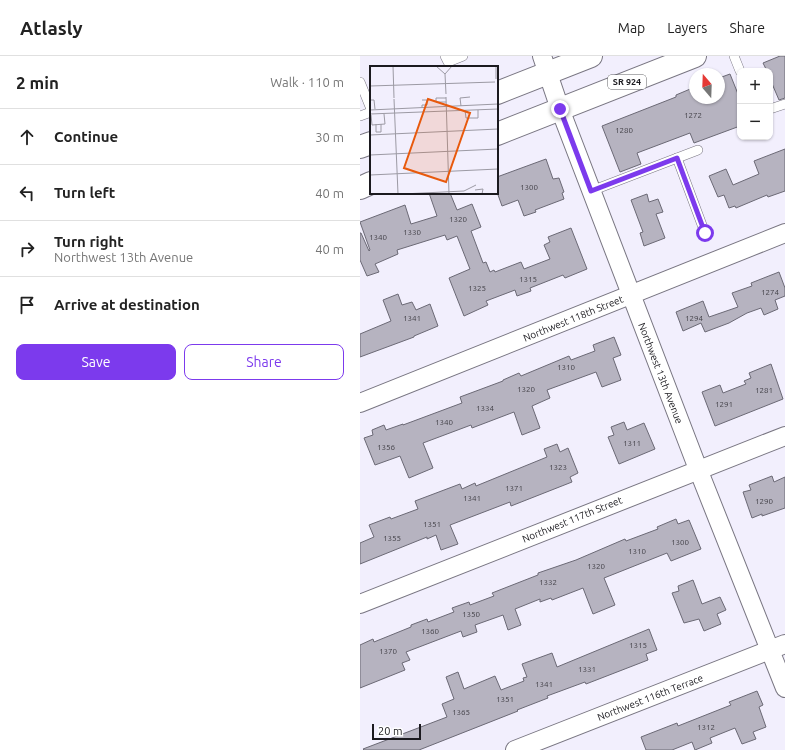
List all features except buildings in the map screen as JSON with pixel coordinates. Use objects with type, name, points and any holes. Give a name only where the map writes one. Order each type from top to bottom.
[{"type":"highway","points":[[498,92],[545,65],[591,56]]},
{"type":"highway","name":"SR 924","points":[[498,134],[695,56]]},
{"type":"highway","points":[[360,147],[370,143]]},
{"type":"highway","points":[[360,188],[370,184]]},
{"type":"street","name":"Northwest 13th Avenue","points":[[545,65],[591,191],[698,469],[777,647],[785,688]]},
{"type":"street","name":"Northwest 118th Street","points":[[360,403],[785,233]]},
{"type":"street","name":"Northwest 117th Street","points":[[360,604],[698,469],[785,436]]},
{"type":"street","name":"Northwest 116th Terrace","points":[[515,750],[777,647]]},
{"type":"lane","points":[[446,59],[463,56]]},
{"type":"lane","points":[[734,56],[739,68]]},
{"type":"lane","points":[[360,82],[370,107]]},
{"type":"lane","points":[[773,108],[785,104]]},
{"type":"lane","points":[[360,116],[370,111]]},
{"type":"lane","points":[[591,191],[698,150]]},
{"type":"lane","points":[[677,158],[705,233]]},
{"type":"route","points":[[560,109],[591,191],[677,158],[705,233]]}]
